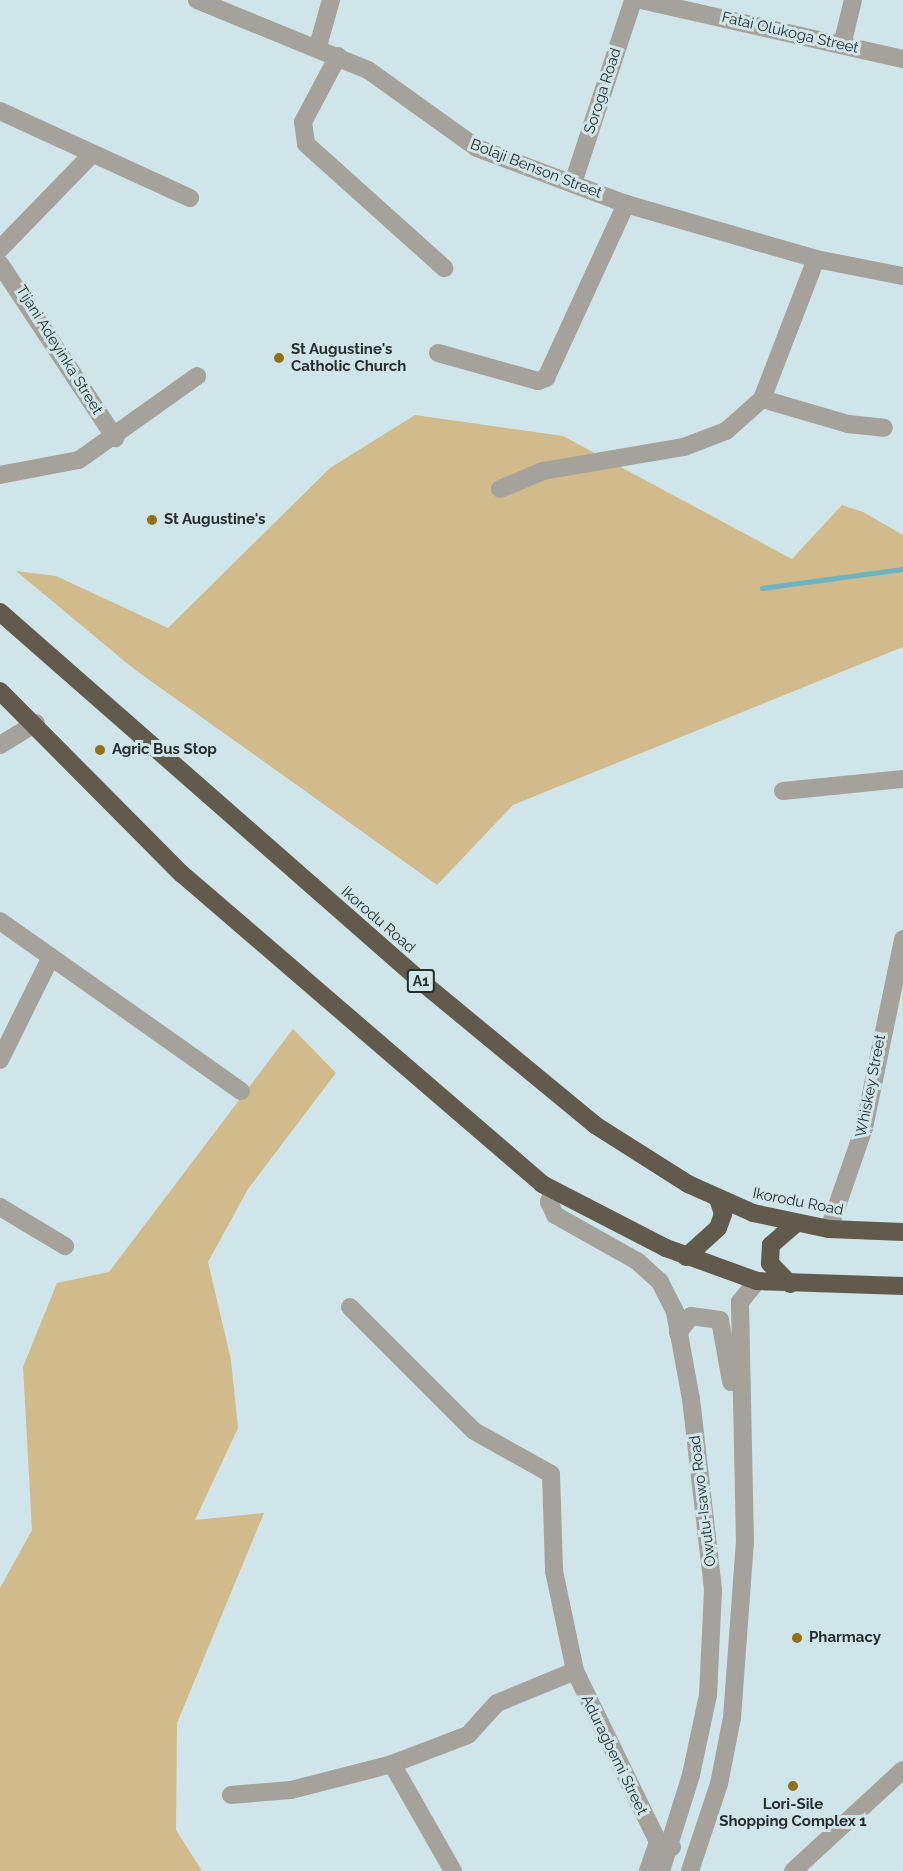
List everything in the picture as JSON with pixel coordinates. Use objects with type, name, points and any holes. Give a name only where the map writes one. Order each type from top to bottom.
[{"type":"highway","name":"Ikorodu Road","points":[[0,612],[532,1074],[595,1125],[718,1199],[796,1223],[829,1229],[903,1232]]},
{"type":"highway","points":[[0,691],[36,723],[182,874],[553,1190],[686,1257],[757,1281],[790,1284],[903,1286]]},
{"type":"highway","points":[[686,1257],[718,1228],[723,1214],[718,1199]]},
{"type":"highway","points":[[790,1284],[770,1263],[771,1245],[796,1223]]},
{"type":"street","name":"Bolaji Benson Street","points":[[197,0],[318,46],[368,70],[459,140],[626,204],[816,259],[903,276]]},
{"type":"street","points":[[318,46],[331,0]]},
{"type":"street","name":"Soroga Road","points":[[573,183],[633,0]]},
{"type":"street","name":"Fatai Olukoga Street","points":[[641,0],[903,59]]},
{"type":"street","points":[[842,45],[853,0]]},
{"type":"street","points":[[338,56],[303,122],[306,144],[444,268]]},
{"type":"street","points":[[0,111],[91,155],[190,198]]},
{"type":"street","points":[[0,249],[91,155]]},
{"type":"street","points":[[438,353],[538,381],[546,378],[626,204]]},
{"type":"street","points":[[500,489],[543,471],[684,447],[726,431],[762,399],[816,259]]},
{"type":"street","name":"Tijani Adeyinka Street","points":[[0,264],[115,438]]},
{"type":"street","points":[[0,475],[56,468],[115,438],[197,376]]},
{"type":"street","points":[[762,399],[848,424],[884,428]]},
{"type":"street","points":[[0,745],[36,723]]},
{"type":"street","points":[[783,791],[903,780]]},
{"type":"street","points":[[0,921],[241,1091]]},
{"type":"street","name":"Whiskey Street","points":[[829,1229],[864,1128],[903,939]]},
{"type":"street","points":[[0,1060],[51,957]]},
{"type":"street","name":"Owutu-Isawo Road","points":[[553,1190],[549,1202],[555,1215],[637,1261],[660,1282],[678,1333],[713,1590],[708,1695],[665,1844],[661,1871]]},
{"type":"street","points":[[0,1207],[65,1246]]},
{"type":"street","points":[[694,1869],[719,1784],[732,1718],[745,1543],[740,1302],[757,1281]]},
{"type":"street","name":"Aduragbemi Street","points":[[351,1307],[474,1431],[551,1474],[554,1571],[575,1671],[665,1844]]},
{"type":"street","points":[[678,1333],[691,1316],[712,1317],[724,1326],[743,1467]]},
{"type":"street","points":[[231,1795],[291,1790],[392,1764],[468,1735],[497,1703],[575,1671]]},
{"type":"street","points":[[392,1764],[453,1871]]},
{"type":"street","points":[[793,1871],[903,1770]]},
{"type":"street","points":[[648,1871],[665,1844]]},
{"type":"shaded area","points":[[415,415],[563,436],[792,559],[842,505],[863,512],[903,535],[903,647],[513,805],[437,885],[134,669],[16,571],[56,576],[168,628],[330,468]]},
{"type":"shaded area","points":[[293,1029],[336,1073],[248,1189],[208,1262],[231,1360],[238,1428],[195,1520],[264,1513],[177,1723],[176,1830],[202,1871],[0,1871],[0,1588],[32,1530],[23,1367],[57,1283],[109,1272]]},
{"type":"waterway","points":[[762,588],[903,569]]},
{"type":"place","name":"St Augustine's Catholic Church","points":[[279,358]]},
{"type":"place","name":"St Augustine's","points":[[152,520]]},
{"type":"place","name":"Agric Bus Stop","points":[[100,750]]},
{"type":"place","name":"Pharmacy","points":[[797,1638]]},
{"type":"place","name":"Lori-Sile Shopping Complex 1","points":[[793,1786]]}]
